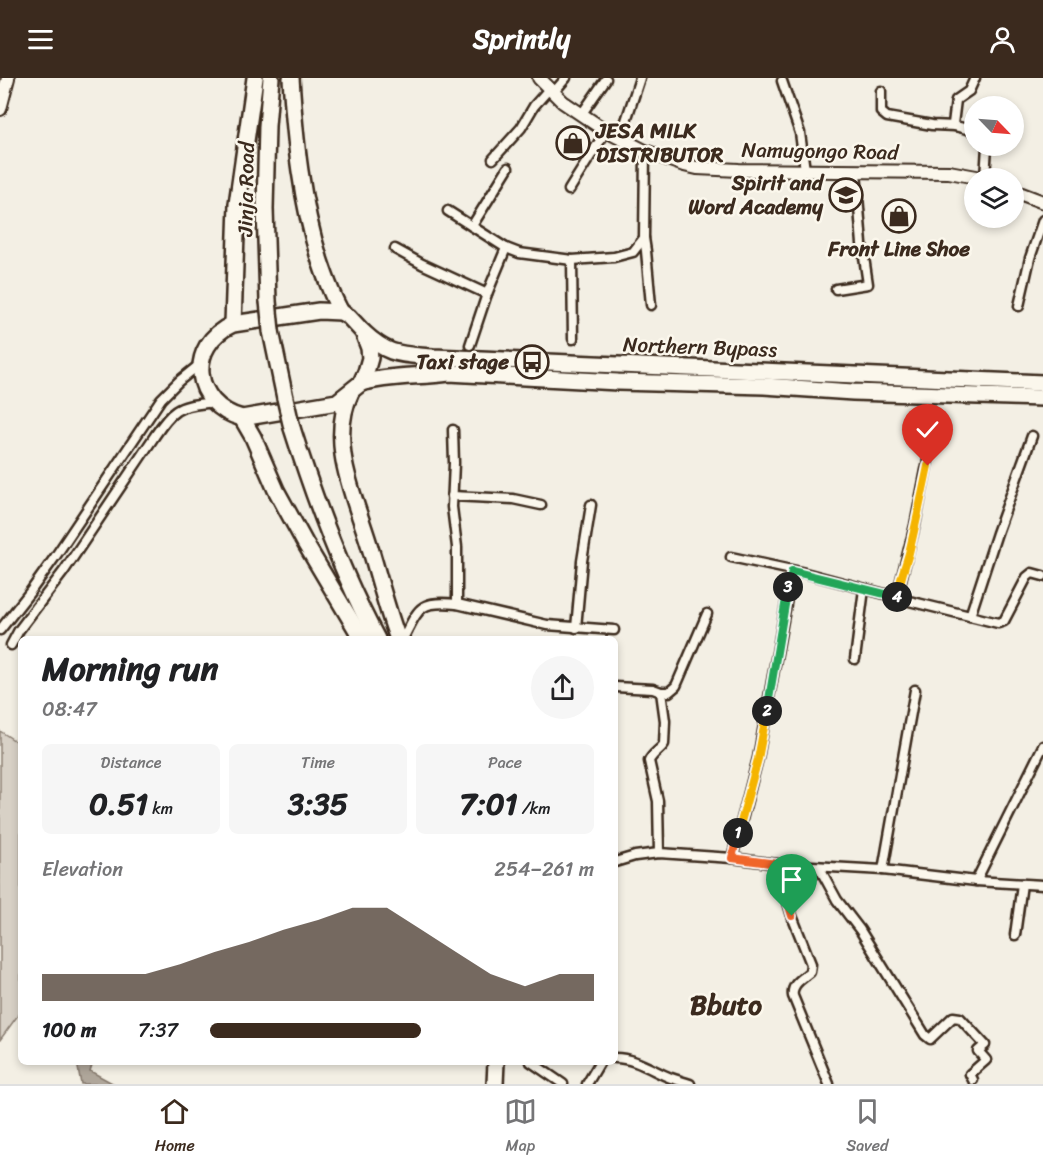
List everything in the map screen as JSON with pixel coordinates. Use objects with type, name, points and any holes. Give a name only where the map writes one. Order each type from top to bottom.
[{"type":"highway","points":[[233,324],[237,204],[255,78]]},
{"type":"highway","name":"Jinja Road","points":[[271,78],[265,209],[268,301],[272,331],[292,428],[307,476],[330,536],[375,636]]},
{"type":"highway","points":[[291,78],[298,163],[308,220],[331,295],[341,312]]},
{"type":"highway","points":[[357,386],[337,402],[242,418],[224,411],[214,402],[201,381],[200,364],[207,344],[223,328],[233,324],[320,310],[341,312],[363,332],[370,358],[366,372],[357,386],[345,404],[341,438],[353,499],[397,636]]},
{"type":"highway","name":"Northern Bypass","points":[[363,332],[387,351],[422,356],[1043,383]]},
{"type":"highway","name":"Northern Bypass","points":[[357,386],[381,379],[449,373],[618,382],[764,386],[853,392],[1043,398]]},
{"type":"highway","points":[[242,418],[285,508],[360,636]]},
{"type":"highway","points":[[495,1084],[496,1065]]},
{"type":"main road","points":[[0,110],[8,78]]},
{"type":"main road","name":"Namugongo Road","points":[[539,78],[551,91],[581,114],[620,139],[645,151],[697,168],[949,172],[964,175]]},
{"type":"main road","points":[[1024,195],[1043,202]]},
{"type":"street","points":[[494,159],[521,128],[534,106],[566,78]]},
{"type":"street","points":[[620,139],[640,78]]},
{"type":"street","points":[[955,126],[953,124],[956,100],[969,91],[975,78]]},
{"type":"street","points":[[581,114],[606,79]]},
{"type":"street","points":[[782,81],[800,133],[805,170]]},
{"type":"street","points":[[882,91],[881,112],[887,117],[964,128]]},
{"type":"street","points":[[569,190],[606,131]]},
{"type":"street","points":[[645,151],[644,238],[651,305]]},
{"type":"street","points":[[472,226],[508,168]]},
{"type":"street","points":[[836,289],[868,284],[856,172]]},
{"type":"street","points":[[448,211],[506,248],[519,253],[572,260],[614,257],[633,252],[644,238]]},
{"type":"street","points":[[1019,306],[1030,258],[1043,220]]},
{"type":"street","points":[[470,345],[487,294],[506,248]]},
{"type":"street","points":[[395,249],[442,274],[487,294]]},
{"type":"street","points":[[572,260],[573,339]]},
{"type":"street","points":[[0,630],[55,557],[161,399],[200,364]]},
{"type":"street","points":[[10,645],[64,571],[166,420],[175,411],[183,408],[214,402]]},
{"type":"street","points":[[900,598],[900,584],[915,525],[935,425]]},
{"type":"street","points":[[453,430],[452,507],[457,547],[457,604]]},
{"type":"street","points":[[970,616],[1032,436]]},
{"type":"street","points":[[452,496],[513,499],[541,505]]},
{"type":"street","points":[[576,628],[582,561],[591,505]]},
{"type":"street","points":[[731,558],[806,574],[998,623],[1004,621],[1027,576],[1032,573],[1043,576]]},
{"type":"street","points":[[732,858],[758,759],[792,571]]},
{"type":"street","points":[[855,659],[864,589]]},
{"type":"street","points":[[405,636],[421,608],[428,604],[457,604],[547,625],[614,630]]},
{"type":"street","points":[[618,687],[669,692],[676,686],[707,614]]},
{"type":"street","points":[[883,870],[915,690]]},
{"type":"street","points":[[659,853],[658,801],[649,761],[664,744],[661,692]]},
{"type":"street","points":[[976,881],[1043,746]]},
{"type":"street","points":[[618,861],[659,853],[1043,885]]},
{"type":"street","points":[[777,864],[792,916],[811,964],[810,972],[793,989],[793,996],[829,1084]]},
{"type":"street","points":[[819,867],[837,900],[872,949],[925,1035],[930,1039],[953,1017],[960,1018],[985,1045],[978,1051],[986,1060],[970,1074],[973,1080]]},
{"type":"street","points":[[1015,935],[1022,884]]},
{"type":"street","points":[[618,1058],[633,1061],[690,1084]]},
{"type":"street","points":[[535,1065],[563,1084]]},
{"type":"street","points":[[586,1084],[598,1065]]},
{"type":"shaded area","points":[[0,731],[18,743],[18,1015],[0,1040]]},
{"type":"shaded area","points":[[78,1065],[92,1065],[90,1071],[114,1084],[81,1084]]},
{"type":"place","name":"JESA MILK DISTRIBUTOR","points":[[573,143]]},
{"type":"place","name":"Spirit and Word Academy","points":[[846,195]]},
{"type":"place","name":"Front Line Shoe","points":[[899,216]]},
{"type":"place","name":"Taxi stage","points":[[532,362]]},
{"type":"district","name":"Bbuto","points":[[726,1005]]},
{"type":"route","points":[[792,916],[777,864],[732,858],[758,759],[792,571],[900,598],[900,584],[909,555],[928,466]]}]
